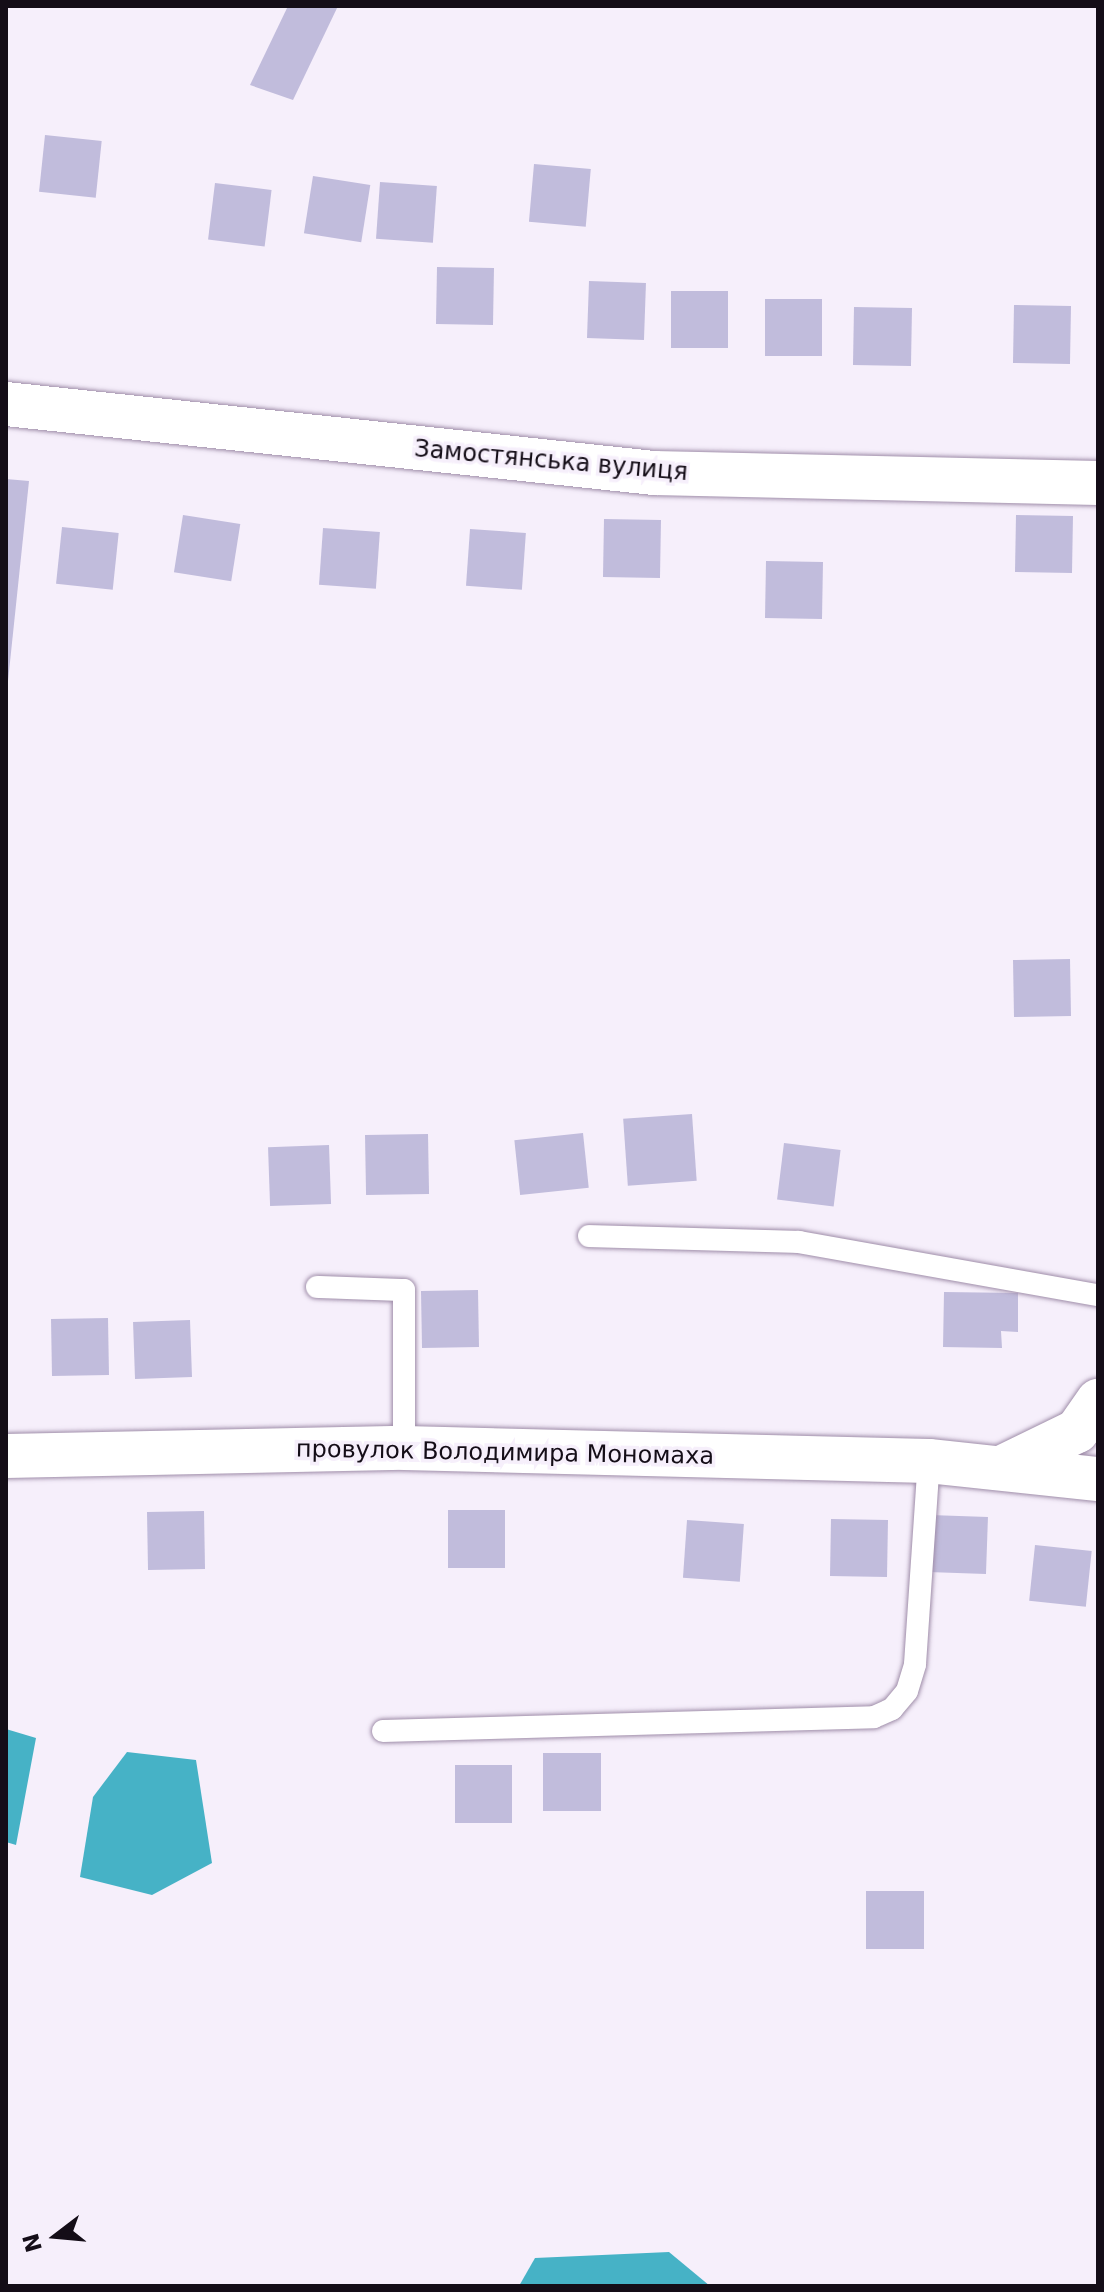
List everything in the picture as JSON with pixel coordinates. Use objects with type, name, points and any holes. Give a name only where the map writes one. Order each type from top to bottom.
[{"type":"street","name":"Замостянська вулиця","points":[[6,404],[654,473],[1098,483]]},
{"type":"street","name":"провулок Володимира Мономаха","points":[[1005,1466],[1077,1431],[1098,1401]]},
{"type":"street","name":"провулок Володимира Мономаха","points":[[6,1456],[404,1448],[929,1461],[1005,1466],[1098,1479]]},
{"type":"lane","points":[[589,1236],[799,1242],[1098,1295]]},
{"type":"lane","points":[[317,1287],[404,1290],[404,1448]]},
{"type":"lane","points":[[383,1731],[874,1717],[892,1709],[907,1691],[915,1664],[929,1461]]},
{"type":"water","points":[[6,1729],[36,1738],[16,1845],[6,1842]]},
{"type":"water","points":[[127,1752],[196,1760],[212,1863],[152,1895],[80,1877],[93,1797]]},
{"type":"water","points":[[669,2252],[710,2286],[519,2286],[535,2258]]},
{"type":"building","points":[[288,6],[338,6],[293,100],[250,85]]},
{"type":"building","points":[[45,135],[102,141],[96,198],[39,192]]},
{"type":"building","points":[[534,164],[591,169],[586,227],[529,222]]},
{"type":"building","points":[[313,176],[370,185],[361,242],[304,233]]},
{"type":"building","points":[[380,182],[437,186],[433,243],[376,239]]},
{"type":"building","points":[[215,183],[272,190],[265,247],[208,240]]},
{"type":"building","points":[[437,267],[494,268],[493,325],[436,324]]},
{"type":"building","points":[[589,281],[646,283],[644,340],[587,338]]},
{"type":"building","points":[[671,291],[728,291],[728,348],[671,348]]},
{"type":"building","points":[[765,299],[822,299],[822,356],[765,356]]},
{"type":"building","points":[[1014,305],[1071,306],[1070,364],[1013,363]]},
{"type":"building","points":[[854,307],[912,308],[911,366],[853,365]]},
{"type":"building","points":[[6,479],[29,481],[8,681],[6,681]]},
{"type":"building","points":[[183,515],[240,524],[231,581],[174,572]]},
{"type":"building","points":[[1016,515],[1073,516],[1072,573],[1015,572]]},
{"type":"building","points":[[604,519],[661,520],[660,578],[603,577]]},
{"type":"building","points":[[62,527],[119,533],[113,590],[56,584]]},
{"type":"building","points":[[323,528],[380,532],[376,589],[319,585]]},
{"type":"building","points":[[470,529],[526,533],[522,590],[466,586]]},
{"type":"building","points":[[766,561],[823,562],[822,619],[765,618]]},
{"type":"building","points":[[1070,959],[1071,1016],[1014,1017],[1013,960]]},
{"type":"building","points":[[692,1114],[697,1181],[628,1186],[623,1119]]},
{"type":"building","points":[[583,1133],[589,1188],[520,1195],[514,1140]]},
{"type":"building","points":[[428,1134],[429,1194],[366,1195],[365,1135]]},
{"type":"building","points":[[784,1143],[841,1150],[834,1207],[777,1200]]},
{"type":"building","points":[[329,1145],[331,1204],[270,1206],[268,1147]]},
{"type":"building","points":[[478,1290],[479,1347],[422,1348],[421,1291]]},
{"type":"building","points":[[944,1292],[1018,1293],[1018,1332],[1001,1331],[1002,1348],[943,1347]]},
{"type":"building","points":[[108,1318],[109,1375],[52,1376],[51,1319]]},
{"type":"building","points":[[190,1320],[192,1377],[135,1379],[133,1322]]},
{"type":"building","points":[[448,1510],[505,1510],[505,1568],[448,1568]]},
{"type":"building","points":[[204,1511],[205,1569],[148,1570],[147,1512]]},
{"type":"building","points":[[930,1515],[988,1517],[986,1574],[928,1572]]},
{"type":"building","points":[[831,1519],[888,1520],[887,1577],[830,1576]]},
{"type":"building","points":[[687,1520],[744,1524],[740,1582],[683,1578]]},
{"type":"building","points":[[1035,1545],[1092,1551],[1086,1607],[1029,1601]]},
{"type":"building","points":[[543,1753],[601,1753],[601,1811],[543,1811]]},
{"type":"building","points":[[455,1765],[512,1765],[512,1823],[455,1823]]},
{"type":"building","points":[[866,1891],[924,1891],[924,1949],[866,1949]]}]
